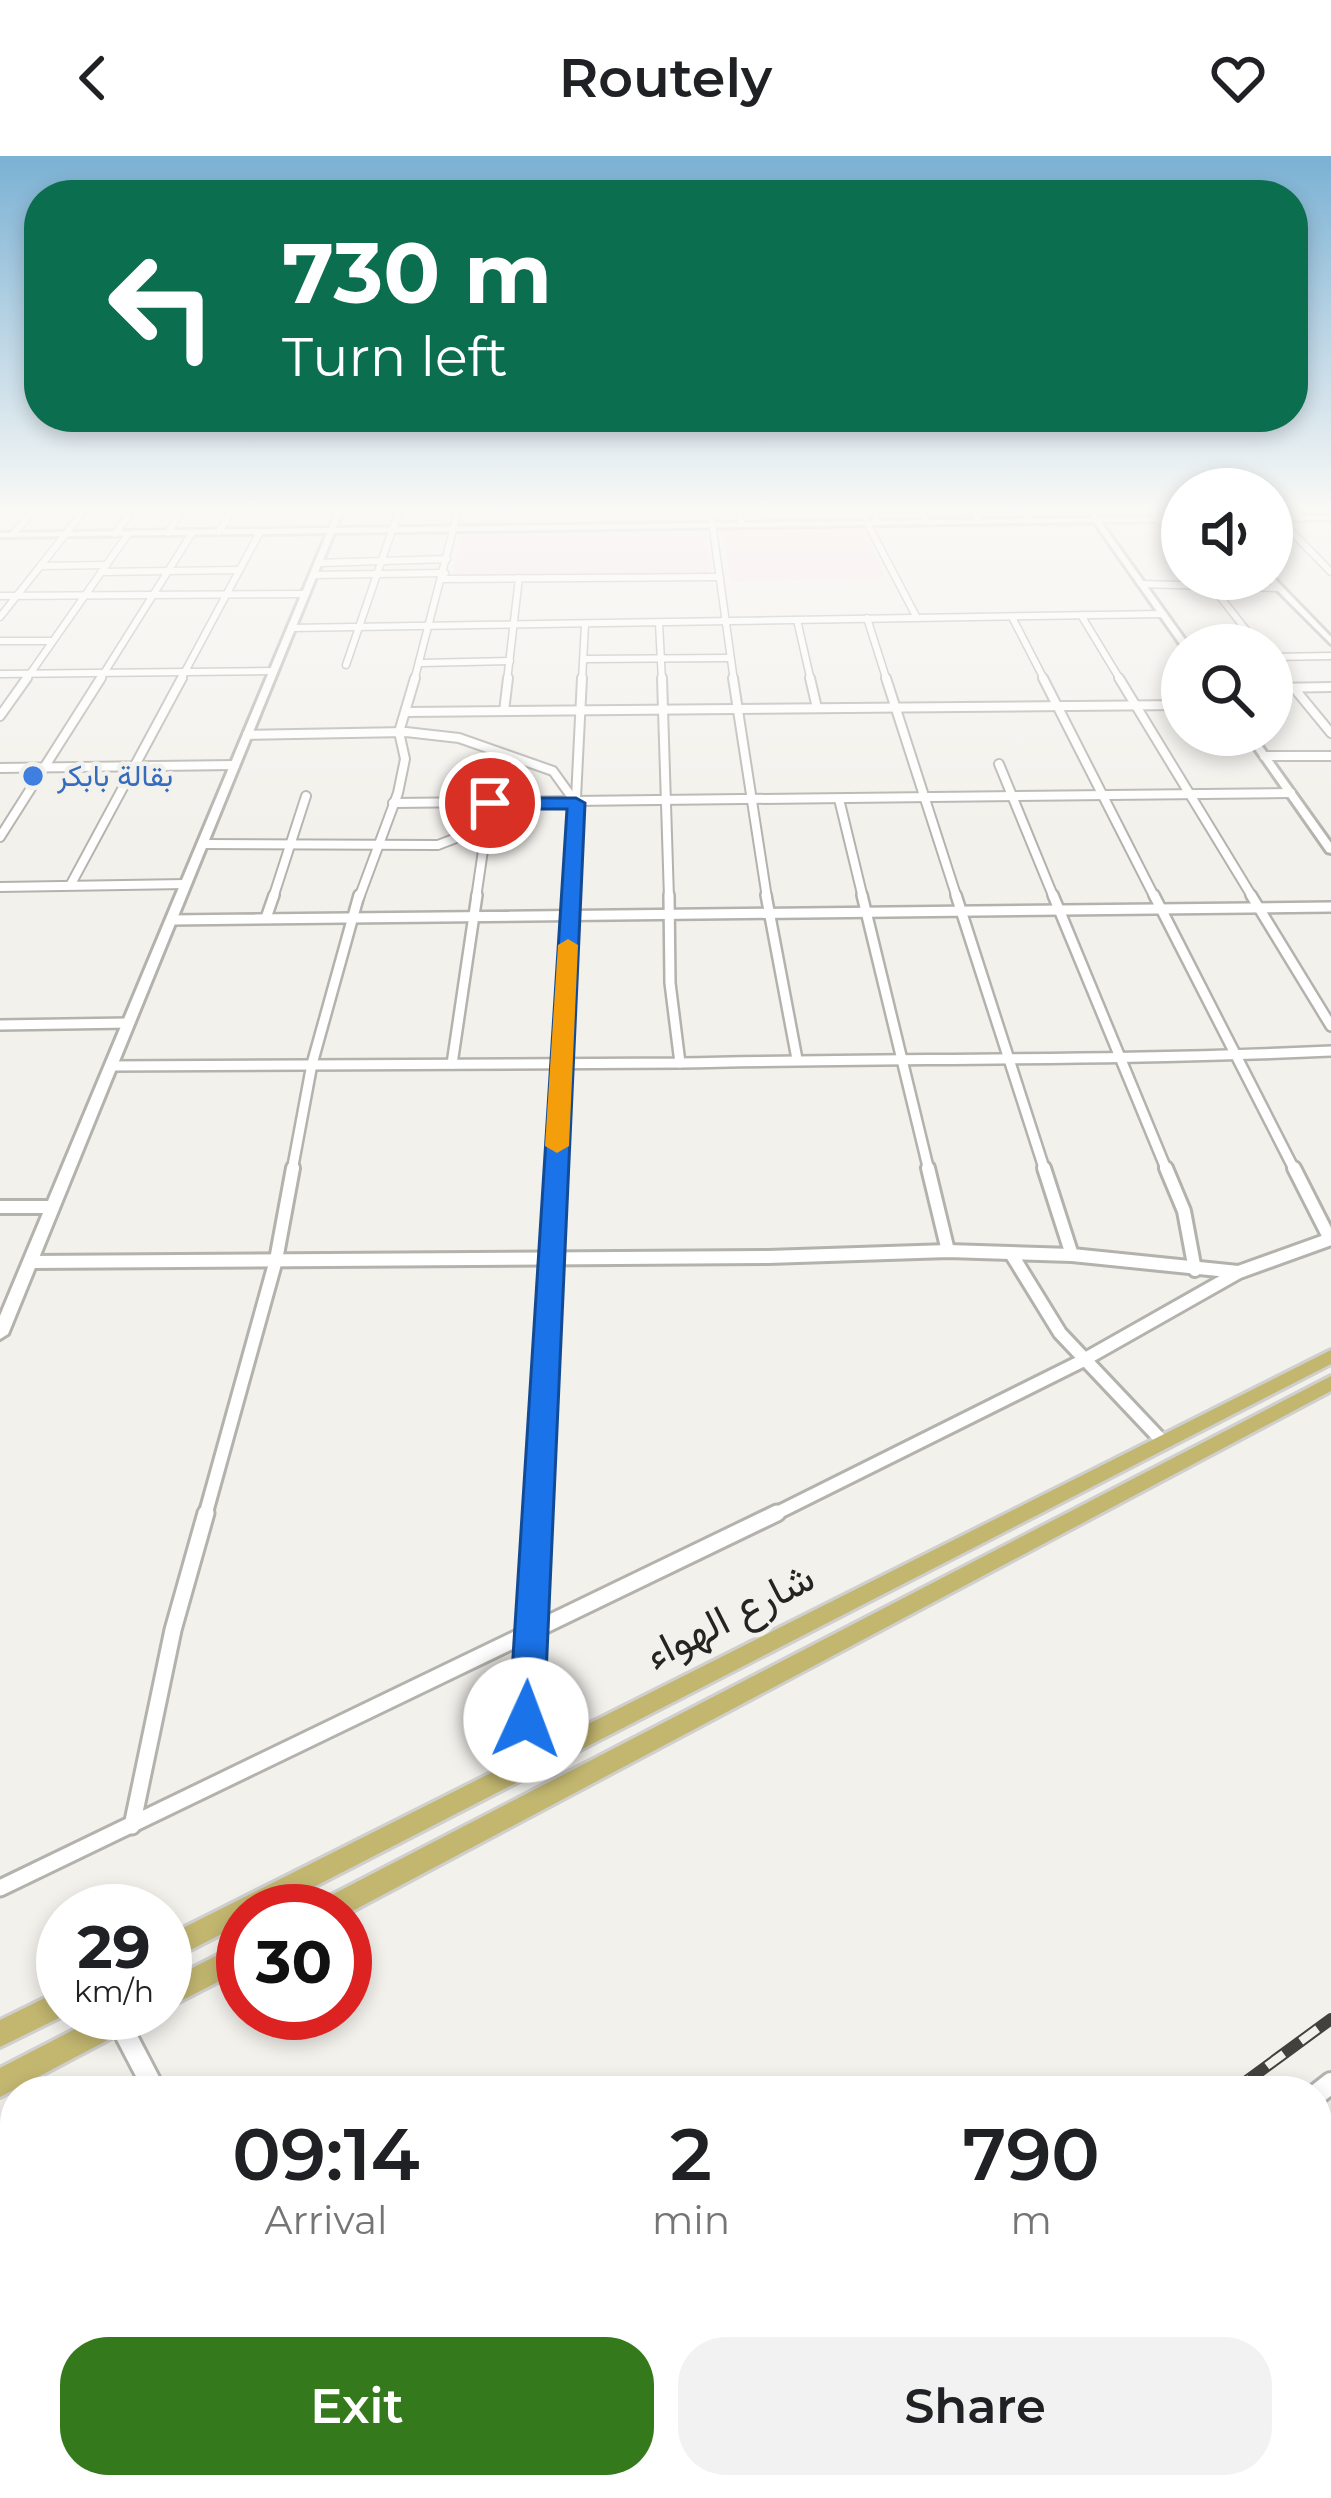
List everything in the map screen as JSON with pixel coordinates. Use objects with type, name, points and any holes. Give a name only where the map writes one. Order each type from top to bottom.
[{"type":"main road","name":"شارع الهواء","points":[[192,1936],[1331,1356]]},
{"type":"main road","name":"شارع الهواء","points":[[372,1887],[1331,1383]]},
{"type":"main road","points":[[0,2034],[36,2016]]},
{"type":"main road","points":[[13,2076],[82,2040]]},
{"type":"street","points":[[0,716],[70,616]]},
{"type":"street","points":[[0,837],[140,616]]},
{"type":"street","points":[[71,884],[214,616]]},
{"type":"street","points":[[0,1334],[296,616]]},
{"type":"street","points":[[346,665],[365,616]]},
{"type":"street","points":[[131,1826],[173,1630],[276,1260],[312,1064],[353,917],[405,759],[399,732],[431,616]]},
{"type":"street","points":[[504,711],[514,616]]},
{"type":"street","points":[[725,616],[736,709],[797,1059]]},
{"type":"street","points":[[291,628],[1037,616]]},
{"type":"street","points":[[1083,616],[1132,705],[1331,1026]]},
{"type":"street","points":[[1306,616],[1331,642]]},
{"type":"street","points":[[0,1888],[530,1636],[1080,1362],[1239,1272],[1330,1239],[1012,617]]},
{"type":"street","points":[[867,618],[1072,1255]]},
{"type":"street","points":[[797,620],[817,708]]},
{"type":"street","points":[[659,623],[664,658],[670,983],[680,1063]]},
{"type":"street","points":[[539,1757],[526,1720],[586,624]]},
{"type":"street","points":[[0,641],[52,641]]},
{"type":"street","points":[[1293,657],[1331,656]]},
{"type":"street","points":[[584,659],[730,658]]},
{"type":"street","points":[[421,663],[510,661]]},
{"type":"street","points":[[0,674],[274,671]]},
{"type":"street","points":[[1294,688],[1331,687]]},
{"type":"street","points":[[1294,688],[1331,733]]},
{"type":"street","points":[[408,712],[1161,705]]},
{"type":"street","points":[[248,735],[399,732],[473,741],[553,771],[576,803]]},
{"type":"street","points":[[1264,756],[1331,850]]},
{"type":"street","points":[[1293,756],[1331,756]]},
{"type":"street","points":[[999,764],[1184,1211],[1195,1270]]},
{"type":"street","points":[[0,768],[235,766]]},
{"type":"street","points":[[393,803],[1291,794]]},
{"type":"street","points":[[266,918],[306,796]]},
{"type":"street","points":[[839,799],[871,914],[948,1251]]},
{"type":"street","points":[[452,1064],[490,803]]},
{"type":"street","points":[[203,844],[438,844],[487,826]]},
{"type":"street","points":[[0,887],[186,884]]},
{"type":"street","points":[[171,920],[1331,907]]},
{"type":"street","points":[[0,1025],[129,1023]]},
{"type":"street","points":[[111,1066],[1010,1056],[1121,1061],[1331,1052]]},
{"type":"street","points":[[0,1208],[52,1207]]},
{"type":"street","points":[[30,1262],[948,1251],[1072,1255],[1239,1272]]},
{"type":"street","points":[[1012,1255],[1025,1283],[1080,1362],[1164,1442]]},
{"type":"street","points":[[135,2040],[149,2076]]},
{"type":"railway","points":[[1253,2076],[1331,2019]]},
{"type":"slow traffic","points":[[557,1146],[568,945]]},
{"type":"place","name":"بقالة بابكر","points":[[33,776]]},
{"type":"route","points":[[490,803],[576,803],[526,1720]]}]
